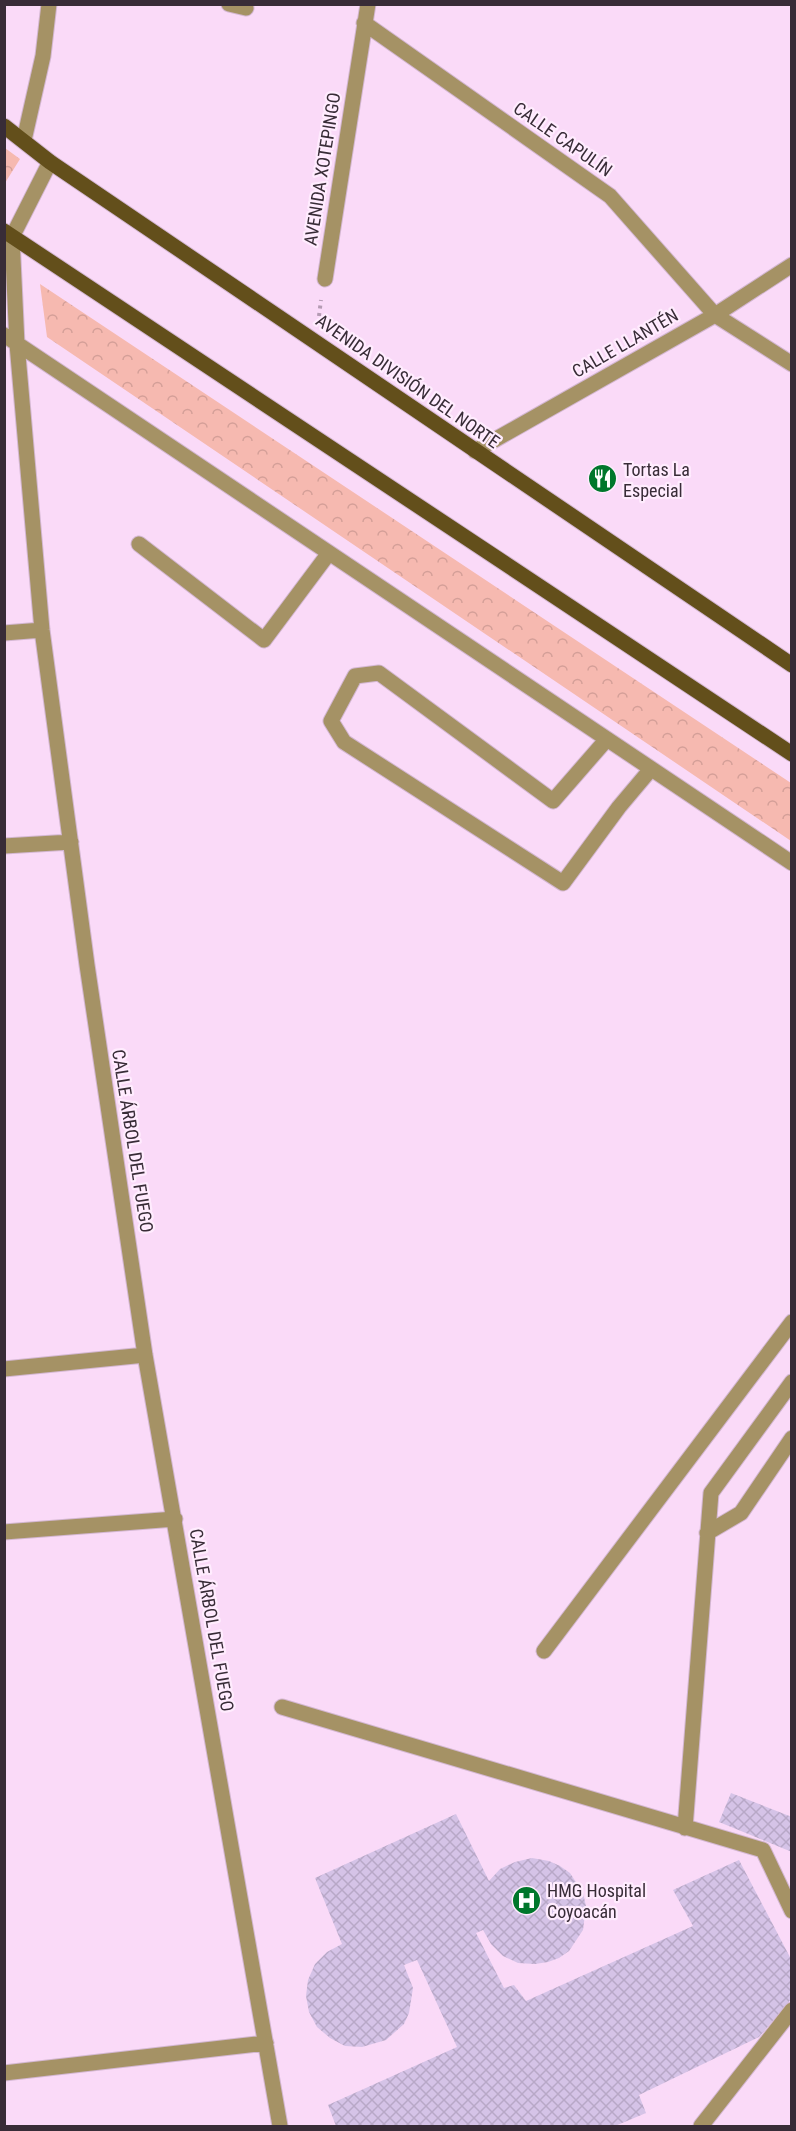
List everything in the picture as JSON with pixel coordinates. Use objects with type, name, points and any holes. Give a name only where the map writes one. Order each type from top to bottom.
[{"type":"main road","name":"AVENIDA DIVISIÓN DEL NORTE","points":[[4,126],[50,162],[792,665]]},
{"type":"main road","points":[[8,234],[792,754]]},
{"type":"street","points":[[24,140],[43,56],[49,4]]},
{"type":"street","points":[[229,4],[246,8]]},
{"type":"street","name":"AVENIDA XOTEPINGO","points":[[325,279],[368,4]]},
{"type":"street","name":"CALLE CAPULÍN","points":[[364,23],[610,196],[715,315],[792,364]]},
{"type":"street","name":"CALLE ÁRBOL DEL FUEGO","points":[[50,162],[8,234],[11,339],[42,630],[70,842],[145,1354],[280,2127]]},
{"type":"street","name":"CALLE LLANTÉN","points":[[475,451],[715,315],[792,265]]},
{"type":"street","points":[[11,339],[792,863]]},
{"type":"street","points":[[139,544],[264,640],[329,553]]},
{"type":"street","points":[[4,633],[42,630]]},
{"type":"street","points":[[607,739],[553,801],[379,673],[355,676],[331,721],[344,742],[563,884],[619,807],[651,769]]},
{"type":"street","points":[[4,846],[70,842]]},
{"type":"street","points":[[544,1652],[792,1322]]},
{"type":"street","points":[[4,1369],[145,1354]]},
{"type":"street","points":[[685,1828],[711,1493],[792,1382]]},
{"type":"street","points":[[707,1533],[741,1513],[792,1438]]},
{"type":"street","points":[[4,1532],[175,1519]]},
{"type":"street","points":[[282,1707],[763,1850],[792,1911]]},
{"type":"street","points":[[701,2127],[792,2010]]},
{"type":"street","points":[[4,2073],[266,2043]]},
{"type":"path","points":[[315,340],[325,279]]},
{"type":"green space","points":[[5,148],[20,159],[5,183]]},
{"type":"green space","points":[[40,284],[791,783],[791,841],[47,337]]},
{"type":"building","points":[[731,1793],[792,1817],[792,1852],[719,1822]]},
{"type":"building","points":[[456,1814],[489,1881],[500,1869],[532,1858],[560,1866],[570,1873],[583,1893],[586,1906],[583,1930],[569,1951],[559,1958],[535,1964],[518,1963],[503,1956],[491,1944],[483,1930],[476,1933],[504,1988],[514,1985],[526,2001],[693,1926],[673,1890],[739,1860],[792,1961],[792,1998],[759,2037],[639,2095],[646,2113],[615,2126],[336,2126],[328,2105],[457,2047],[417,1960],[404,1965],[413,1988],[409,2013],[404,2024],[386,2040],[362,2047],[345,2046],[330,2038],[317,2027],[309,2012],[306,1996],[308,1980],[315,1964],[327,1952],[342,1944],[315,1878]]},
{"type":"place","name":"Tortas La Especial","points":[[602,479]]},
{"type":"place","name":"HMG Hospital Coyoacán","points":[[526,1900]]}]
